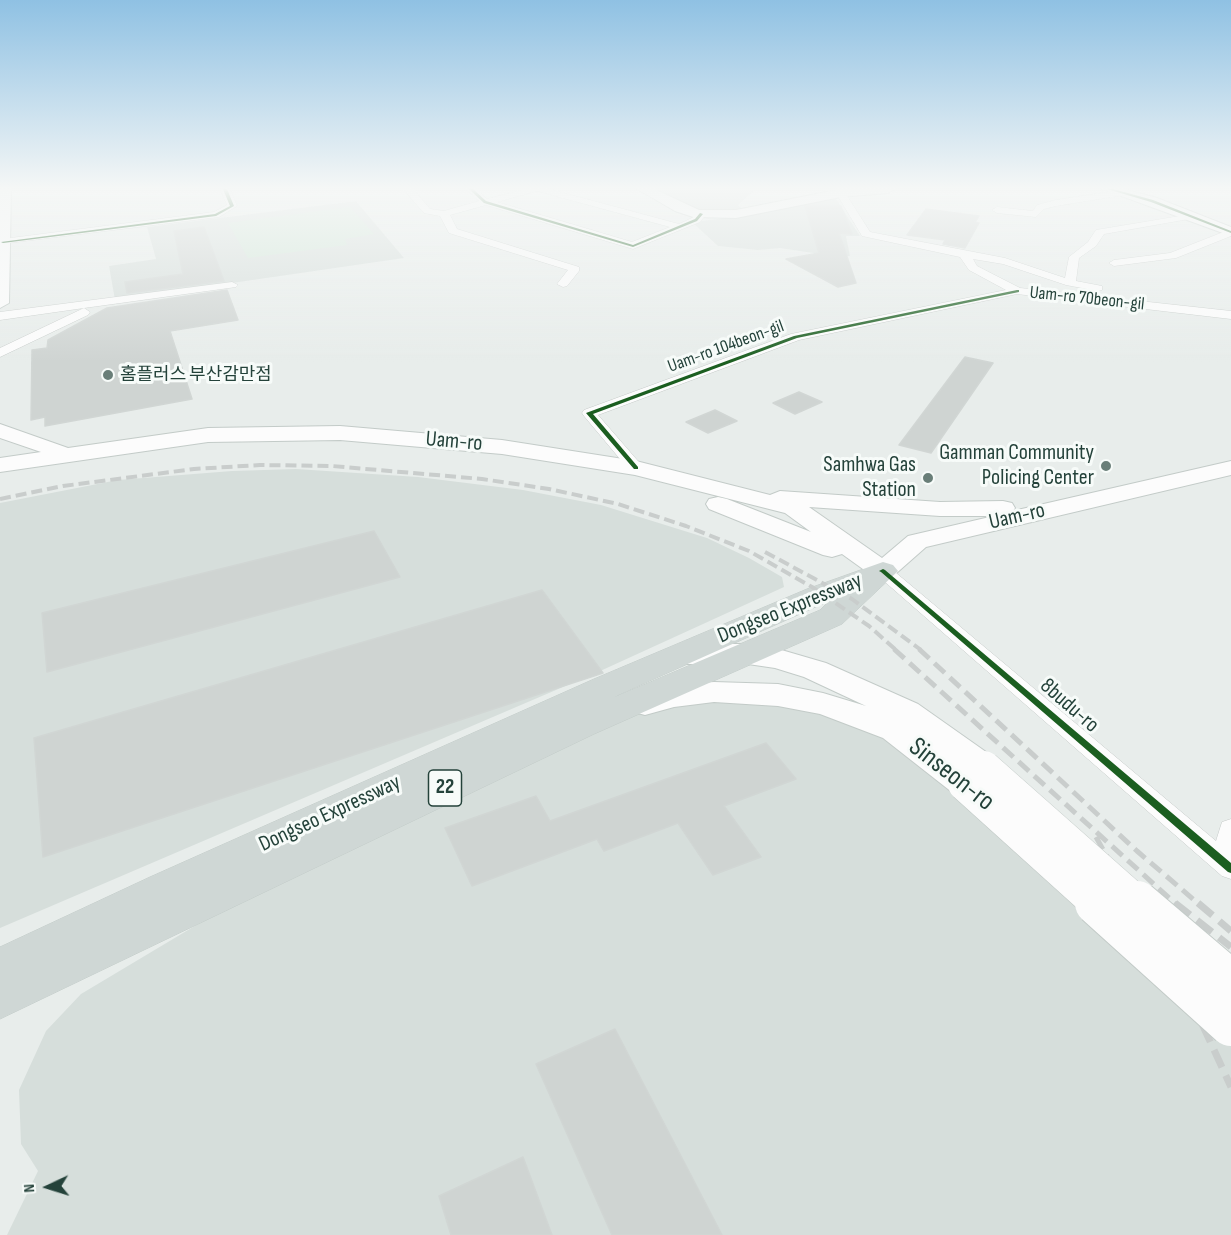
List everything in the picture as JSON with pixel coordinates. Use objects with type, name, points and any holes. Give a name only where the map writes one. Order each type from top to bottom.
[{"type":"main road","points":[[0,303],[3,247]]},
{"type":"main road","points":[[0,431],[42,447],[73,454]]},
{"type":"main road","name":"Uam-ro","points":[[0,465],[208,435],[340,433],[502,447],[636,468],[751,495],[794,508],[883,571]]},
{"type":"main road","name":"Uam-ro","points":[[0,474],[216,444],[337,443],[506,457],[619,478],[687,494],[744,513],[883,571]]},
{"type":"main road","name":"Uam-ro","points":[[883,571],[917,541],[1231,468]]},
{"type":"main road","points":[[751,495],[940,509],[1062,506]]},
{"type":"main road","name":"Dongseo Expressway","points":[[0,969],[187,879],[684,654],[818,595],[883,571]]},
{"type":"main road","name":"Dongseo Expressway","points":[[0,998],[282,863],[599,717],[831,617],[883,571]]},
{"type":"main road","name":"Sinseon-ro","points":[[684,654],[748,654],[778,659],[815,670],[861,689],[907,712],[1231,1024]]},
{"type":"main road","name":"Sinseon-ro","points":[[599,717],[674,696],[714,692],[778,695],[859,715],[894,730],[975,776],[1231,983]]},
{"type":"street","points":[[503,247],[575,269],[563,284]]},
{"type":"street","points":[[925,247],[964,255]]},
{"type":"street","points":[[1070,283],[1074,257],[1088,247]]},
{"type":"street","points":[[1114,262],[1172,256],[1195,247]]},
{"type":"street","name":"Uam-ro 70beon-gil","points":[[964,255],[1005,261],[1070,283],[1117,289]]},
{"type":"street","name":"Uam-ro 70beon-gil","points":[[964,255],[973,268],[1017,291],[1231,315]]},
{"type":"street","points":[[0,316],[232,285]]},
{"type":"street","name":"Uam-ro 104beon-gil","points":[[636,468],[590,412],[796,337],[1017,291]]},
{"type":"street","name":"Uam-ro 70beon-gil","points":[[1134,291],[1154,299],[1155,306]]},
{"type":"street","points":[[0,353],[100,304]]},
{"type":"street","name":"8budu-ro","points":[[883,571],[1227,866]]},
{"type":"street","points":[[1227,866],[1231,829]]},
{"type":"shaded area","points":[[153,247],[394,247],[404,258],[115,300],[109,266],[156,259]]},
{"type":"shaded area","points":[[724,247],[848,247],[850,256],[833,256],[780,248],[758,250]]},
{"type":"shaded area","points":[[296,469],[418,477],[523,490],[601,505],[707,538],[782,577],[784,587],[598,672],[0,928],[0,503],[118,480],[232,471]]},
{"type":"shaded area","points":[[673,700],[796,703],[866,727],[908,749],[1231,1038],[1231,1235],[7,1235],[38,1171],[21,1144],[19,1090],[46,1031],[81,994],[255,890],[592,728]]},
{"type":"green space","points":[[242,247],[335,247],[248,258]]},
{"type":"building","points":[[177,247],[211,247],[224,281],[127,293],[125,282],[183,274]]},
{"type":"building","points":[[817,247],[844,247],[856,283],[838,287],[786,259],[819,253]]},
{"type":"building","name":"홈플러스 부산감만점","points":[[227,290],[238,320],[170,331],[192,399],[45,426],[45,417],[31,420],[32,350],[47,348],[48,340],[107,308]]},
{"type":"building","points":[[965,357],[993,363],[931,453],[899,445]]},
{"type":"building","points":[[799,392],[822,402],[795,414],[773,403]]},
{"type":"building","points":[[715,410],[737,421],[708,433],[686,422]]},
{"type":"building","points":[[374,531],[400,577],[47,672],[42,613]]},
{"type":"building","points":[[542,590],[603,673],[43,857],[34,738]]},
{"type":"building","points":[[766,743],[796,779],[724,806],[761,857],[713,875],[678,823],[604,851],[597,839],[472,886],[445,828],[536,796],[550,821]]},
{"type":"building","points":[[615,1029],[722,1235],[612,1235],[536,1064]]},
{"type":"building","points":[[523,1157],[552,1235],[451,1235],[439,1196]]},
{"type":"railway","points":[[0,499],[63,486],[194,469],[260,465],[332,466],[482,479],[549,489],[618,504],[686,526],[749,551],[812,587],[869,626],[896,650]]},
{"type":"railway","points":[[765,552],[852,599],[921,650]]},
{"type":"railway","points":[[894,649],[1177,905]]},
{"type":"railway","points":[[919,649],[1137,851],[1200,905]]},
{"type":"railway","points":[[1096,837],[1134,905]]},
{"type":"railway","points":[[1133,903],[1203,1026],[1231,1087]]},
{"type":"railway","points":[[1175,903],[1231,947]]},
{"type":"railway","points":[[1198,903],[1231,931]]},
{"type":"railway","points":[[1200,931],[1231,964]]},
{"type":"cycle path","points":[[636,468],[589,413],[796,337],[1017,291]]},
{"type":"cycle path","points":[[883,571],[1231,869]]},
{"type":"place","name":"홈플러스 부산감만점","points":[[108,375]]},
{"type":"place","name":"Gamman Community Policing Center","points":[[1106,466]]},
{"type":"place","name":"Samhwa Gas Station","points":[[928,478]]}]
